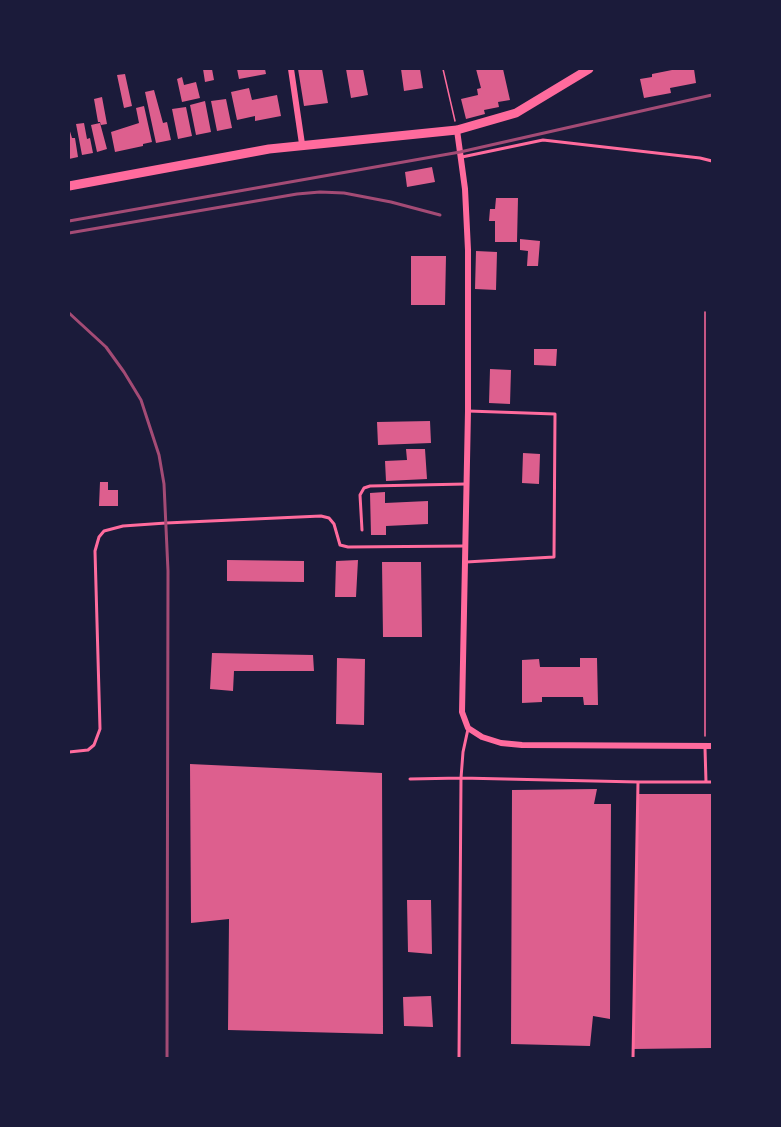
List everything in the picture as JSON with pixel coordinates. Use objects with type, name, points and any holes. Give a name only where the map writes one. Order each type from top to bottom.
[{"type":"main road","points":[[69,186],[302,144],[457,130],[516,113],[589,69]]},
{"type":"street","points":[[291,69],[302,144]]},
{"type":"street","points":[[457,130],[465,189],[468,250],[468,411],[462,712],[468,728],[482,738],[522,745],[709,746]]},
{"type":"lane","points":[[461,157],[543,140],[712,161]]},
{"type":"lane","points":[[466,562],[554,557],[555,414],[468,411]]},
{"type":"lane","points":[[362,530],[360,495],[364,488],[467,484]]},
{"type":"lane","points":[[69,752],[88,750],[94,746],[100,729],[95,551],[99,537],[104,531],[123,526],[166,523],[321,516],[329,518],[334,524],[340,545],[348,547],[466,546]]},
{"type":"lane","points":[[459,1058],[461,778],[468,728]]},
{"type":"lane","points":[[706,782],[709,746]]},
{"type":"lane","points":[[410,779],[712,782]]},
{"type":"lane","points":[[633,1058],[638,783]]},
{"type":"path","points":[[443,69],[457,130]]},
{"type":"path","points":[[705,312],[709,746]]},
{"type":"building","points":[[203,69],[212,69],[214,80],[205,82]]},
{"type":"building","points":[[237,69],[265,69],[266,74],[239,79]]},
{"type":"building","points":[[298,69],[322,69],[328,103],[304,106]]},
{"type":"building","points":[[346,69],[363,69],[368,95],[351,98]]},
{"type":"building","points":[[401,69],[420,69],[423,88],[404,91]]},
{"type":"building","points":[[476,69],[503,69],[510,100],[498,102],[499,107],[484,110],[485,114],[466,119],[461,99],[478,95],[477,89],[481,88]]},
{"type":"building","points":[[677,69],[694,69],[696,83],[670,88],[671,93],[644,98],[640,79]]},
{"type":"building","points":[[125,74],[132,106],[124,108],[117,75]]},
{"type":"building","points":[[182,77],[184,85],[196,82],[200,98],[182,102],[177,79]]},
{"type":"building","points":[[249,88],[252,100],[277,95],[281,116],[255,121],[255,116],[237,120],[231,92]]},
{"type":"building","points":[[154,90],[163,123],[167,122],[171,140],[156,143],[145,92]]},
{"type":"building","points":[[102,97],[107,124],[101,125],[98,122],[94,99]]},
{"type":"building","points":[[226,99],[232,128],[217,131],[211,101]]},
{"type":"building","points":[[205,101],[211,132],[196,135],[190,105]]},
{"type":"building","points":[[144,106],[152,142],[115,152],[111,132],[139,123],[136,108]]},
{"type":"building","points":[[186,107],[192,136],[178,139],[172,109]]},
{"type":"building","points":[[84,123],[93,153],[82,155],[76,124]]},
{"type":"building","points":[[100,123],[107,149],[97,152],[91,125]]},
{"type":"building","points":[[69,128],[72,138],[75,138],[78,157],[69,159]]},
{"type":"building","points":[[432,167],[435,182],[407,187],[405,172]]},
{"type":"building","points":[[496,198],[518,198],[517,242],[495,242],[495,221],[489,221],[490,209],[495,209]]},
{"type":"building","points":[[520,239],[540,241],[538,266],[527,266],[528,251],[520,250]]},
{"type":"building","points":[[476,251],[497,252],[496,290],[475,289]]},
{"type":"building","points":[[411,256],[446,256],[445,305],[411,305]]},
{"type":"building","points":[[534,349],[557,349],[556,366],[534,365]]},
{"type":"building","points":[[490,369],[511,370],[510,404],[489,403]]},
{"type":"building","points":[[430,421],[431,443],[378,445],[377,422]]},
{"type":"building","points":[[406,449],[425,449],[427,479],[386,481],[385,461],[407,460]]},
{"type":"building","points":[[523,453],[540,454],[539,484],[522,483]]},
{"type":"building","points":[[100,482],[108,482],[108,490],[118,490],[118,506],[99,506]]},
{"type":"building","points":[[385,492],[385,503],[428,501],[428,524],[386,526],[386,535],[371,535],[370,493]]},
{"type":"building","points":[[227,560],[304,561],[304,582],[227,581]]},
{"type":"building","points":[[358,560],[356,597],[335,597],[336,561]]},
{"type":"building","points":[[382,562],[421,562],[422,637],[383,637]]},
{"type":"building","points":[[212,653],[313,655],[314,671],[234,671],[233,691],[210,689]]},
{"type":"building","points":[[337,658],[365,659],[364,725],[336,724]]},
{"type":"building","points":[[580,658],[597,658],[598,705],[584,705],[583,697],[542,697],[542,702],[522,703],[522,660],[539,659],[540,667],[580,667]]},
{"type":"building","points":[[190,764],[382,773],[383,1034],[228,1030],[229,919],[191,923]]},
{"type":"building","points":[[597,789],[594,804],[611,804],[610,1019],[593,1016],[590,1046],[511,1044],[512,790]]},
{"type":"building","points":[[638,794],[712,794],[712,1048],[633,1049]]},
{"type":"building","points":[[407,900],[431,900],[432,954],[408,952]]},
{"type":"building","points":[[431,996],[433,1027],[404,1026],[403,997]]},
{"type":"railway","points":[[69,221],[460,152],[712,95]]},
{"type":"railway","points":[[69,233],[320,192],[344,193],[391,202],[440,215]]},
{"type":"railway","points":[[69,313],[106,347],[141,400],[159,455],[164,484],[168,571],[167,1058]]}]
